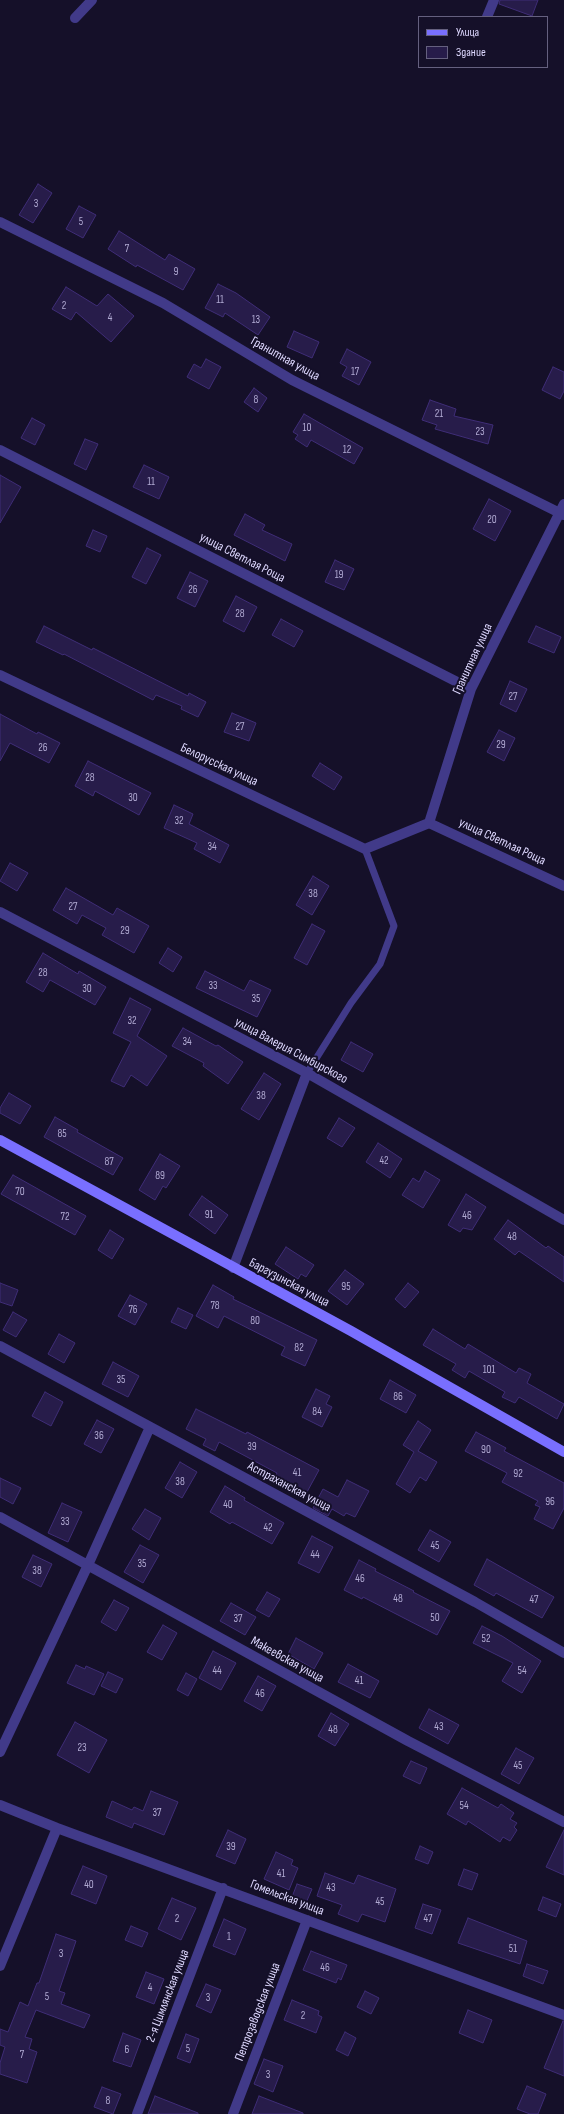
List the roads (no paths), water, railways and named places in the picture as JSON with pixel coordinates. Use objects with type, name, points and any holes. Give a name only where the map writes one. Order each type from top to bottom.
[{"type":"street","points":[[75,18],[92,0]]},
{"type":"street","points":[[487,16],[494,0]]},
{"type":"street","name":"Гранитная улица","points":[[0,222],[162,303],[292,380],[563,511],[471,689],[429,823]]},
{"type":"street","name":"улица Светлая Роща","points":[[0,450],[471,689]]},
{"type":"street","name":"Белорусская улица","points":[[0,675],[365,849]]},
{"type":"street","points":[[365,849],[429,823]]},
{"type":"street","name":"улица Светлая Роща","points":[[429,823],[564,886]]},
{"type":"street","name":"улица Валерия Симбирского","points":[[0,912],[308,1073],[564,1220]]},
{"type":"street","points":[[233,1268],[308,1073]]},
{"type":"street","name":"Баргузинская улица","points":[[0,1140],[351,1331],[564,1452]]},
{"type":"street","name":"Астраханская улица","points":[[0,1346],[475,1602],[564,1653]]},
{"type":"street","points":[[1,1747],[88,1565],[150,1428]]},
{"type":"street","name":"Макеевская улица","points":[[0,1517],[408,1740],[564,1822]]},
{"type":"street","name":"Гомельская улица","points":[[0,1805],[57,1828],[564,2015]]},
{"type":"street","points":[[0,1966],[57,1828]]},
{"type":"street","name":"2-я Цимлянская улица","points":[[136,2114],[223,1888]]},
{"type":"street","name":"Петрозаводская улица","points":[[233,2114],[307,1920]]},
{"type":"lane","points":[[308,1073],[351,1003],[380,964],[394,926],[365,849]]}]
